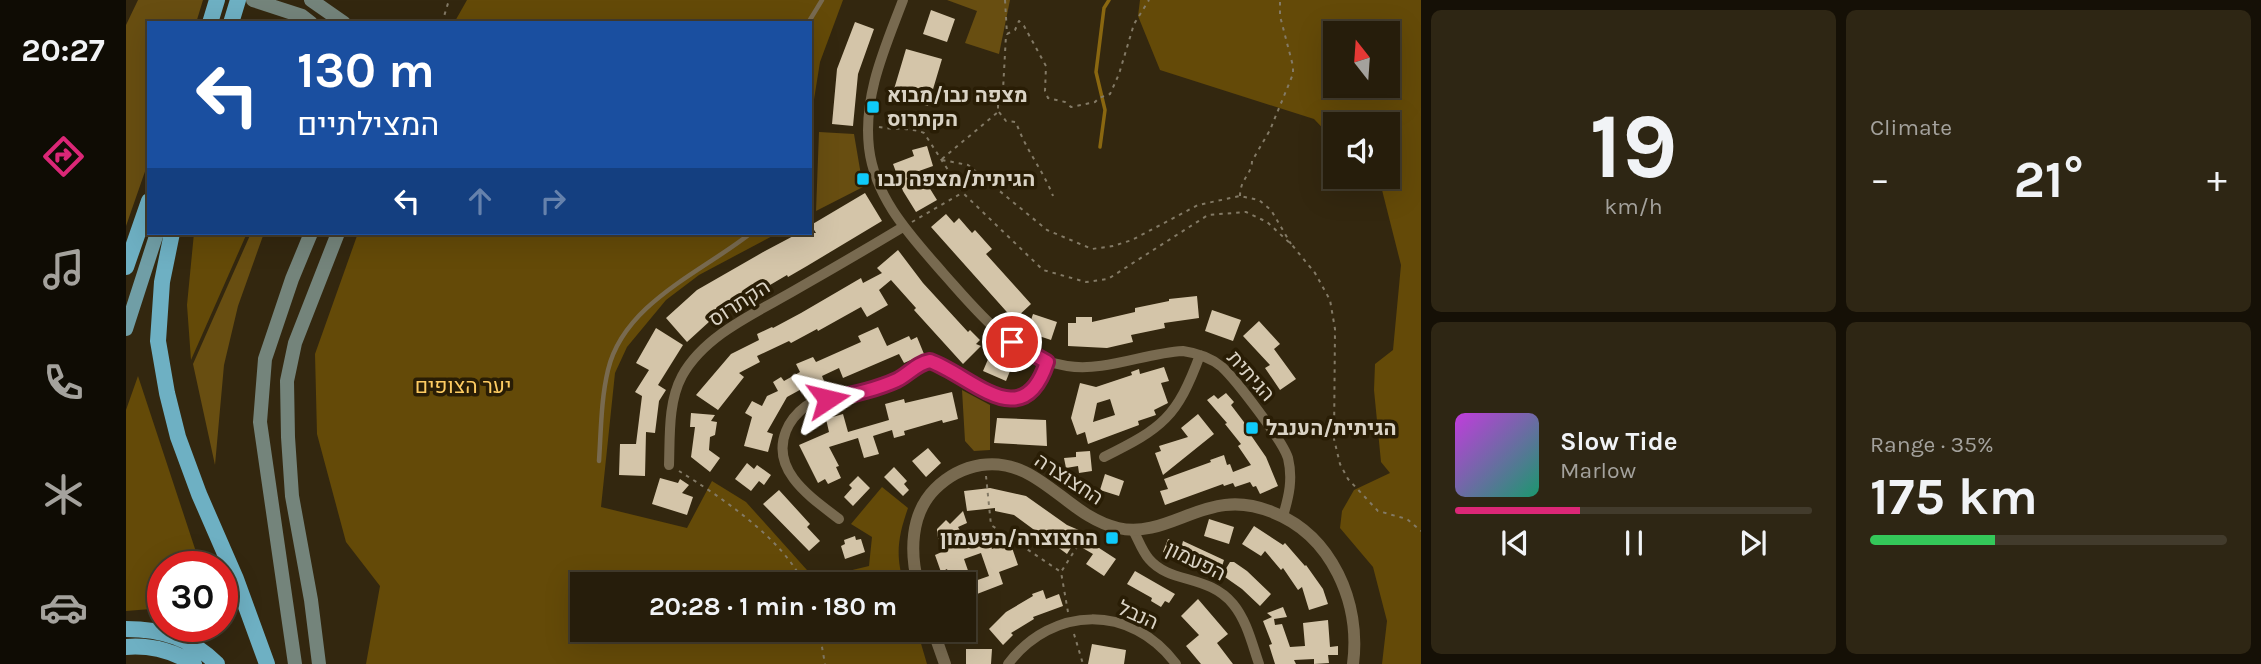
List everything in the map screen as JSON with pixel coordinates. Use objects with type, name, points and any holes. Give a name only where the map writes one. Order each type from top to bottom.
[{"type":"highway","points":[[211,21],[217,0]]},
{"type":"highway","points":[[232,21],[238,0]]},
{"type":"highway","points":[[126,267],[147,207]]},
{"type":"highway","points":[[172,235],[162,282],[158,341],[167,393],[178,437],[236,579],[267,664]]},
{"type":"highway","points":[[126,629],[163,631],[205,653],[217,664]]},
{"type":"highway","points":[[126,648],[153,648],[183,657],[194,664]]},
{"type":"main road","points":[[253,0],[306,19]]},
{"type":"main road","points":[[312,0],[341,21]]},
{"type":"main road","points":[[126,329],[156,235]]},
{"type":"main road","points":[[295,664],[260,422],[265,359],[310,235]]},
{"type":"main road","points":[[319,664],[312,600],[292,496],[287,381],[295,343],[337,235]]},
{"type":"street","name":"הגיתית","points":[[903,0],[873,83],[867,124],[872,165],[878,185],[903,228],[994,328],[1047,362],[1083,368],[1183,351],[1200,355],[1222,367],[1285,450],[1291,475],[1283,516]]},
{"type":"street","name":"הקתרוס","points":[[669,465],[672,409],[676,394],[682,376],[705,349],[736,324],[903,228]]},
{"type":"street","points":[[1104,457],[1142,438],[1167,417],[1187,390],[1200,355]]},
{"type":"street","points":[[839,519],[795,481],[787,470],[783,457],[783,441],[788,427],[806,407],[816,402],[885,385],[901,379],[923,362],[930,361],[999,398],[1021,397],[1043,376],[1047,362]]},
{"type":"street","name":"החצוצרה","points":[[916,572],[912,547],[916,525],[931,493],[952,475],[985,465],[1014,467],[1029,474],[1095,519],[1118,528],[1133,530],[1166,524],[1196,512],[1225,505],[1250,506],[1283,516]]},
{"type":"street","points":[[1283,516],[1314,539],[1330,559],[1343,584],[1354,625],[1353,664]]},
{"type":"street","name":"הפעמון","points":[[1133,530],[1148,558],[1158,567],[1168,573],[1213,587],[1234,605],[1259,664]]},
{"type":"street","name":"הנבל","points":[[1008,664],[1019,650],[1048,629],[1084,619],[1124,625],[1149,637],[1176,664]]},
{"type":"street","points":[[937,642],[945,664]]},
{"type":"lane","points":[[809,21],[822,0]]},
{"type":"lane","points":[[599,461],[608,369],[620,342],[638,317],[664,295],[748,235]]},
{"type":"path","points":[[443,21],[449,0]]},
{"type":"path","points":[[1005,0],[1007,34],[1003,90],[998,96],[998,111],[1006,121],[1016,122],[1022,139],[1047,179],[1053,196]]},
{"type":"path","points":[[1007,34],[1015,30],[1019,21],[1024,26],[1046,66],[1045,91],[1048,98],[1065,102],[1071,107],[1095,102],[1114,89],[1134,24],[1149,0]]},
{"type":"path","points":[[1240,196],[1240,186],[1252,166],[1293,74],[1280,16],[1280,0]]},
{"type":"path","points":[[941,159],[998,111]]},
{"type":"path","points":[[867,124],[894,130],[915,129],[924,133],[963,193],[1044,270],[1086,282],[1108,279],[1208,215],[1247,212],[1267,222],[1292,245],[1315,273],[1330,300],[1335,329],[1334,439],[1339,464],[1348,479],[1378,511],[1407,519],[1421,531]]},
{"type":"path","points":[[941,159],[968,165],[1047,230],[1092,249],[1132,240],[1198,205],[1240,196],[1259,200],[1271,210],[1292,245]]},
{"type":"path","points":[[903,228],[963,193]]},
{"type":"path","points":[[669,465],[740,512],[782,553],[795,572]]},
{"type":"path","points":[[985,465],[991,525],[1061,572]]},
{"type":"path","points":[[1083,664],[1070,621],[1061,572],[1095,519]]},
{"type":"path","points":[[821,642],[825,664]]},
{"type":"shaded area","points":[[138,0],[203,0],[197,21],[147,21],[147,166],[126,226],[126,25]]},
{"type":"shaded area","points":[[947,0],[1010,0],[999,54],[965,43],[977,11]]},
{"type":"shaded area","points":[[819,132],[854,134],[863,187],[816,211]]},
{"type":"shaded area","points":[[250,235],[263,235],[238,306],[224,365],[215,465],[193,364]]},
{"type":"shaded area","points":[[962,390],[990,405],[990,450],[974,451],[965,441]]},
{"type":"green space","points":[[467,0],[843,0],[820,62],[812,112],[812,21],[455,21]]},
{"type":"green space","points":[[1140,0],[1421,0],[1421,664],[1382,664],[1387,621],[1373,567],[1340,528],[1342,511],[1354,490],[1390,473],[1381,462],[1374,390],[1375,364],[1393,350],[1401,265],[1381,189],[1400,189],[1400,112],[1323,112],[1323,128],[1314,119],[1160,70],[1138,16]]},
{"type":"green space","points":[[194,235],[246,235],[191,360],[187,305]]},
{"type":"green space","name":"יער הצופים","points":[[357,235],[774,235],[699,275],[666,300],[627,347],[615,373],[601,507],[687,528],[712,481],[746,502],[809,572],[570,572],[570,642],[921,642],[927,664],[366,664],[380,586],[346,542],[317,434],[315,354]]},
{"type":"green space","points":[[138,376],[196,551],[147,551],[147,609],[126,611],[126,410]]},
{"type":"green space","name":"יער הצופים","points":[[882,487],[908,508],[899,546],[901,572],[844,572],[869,566],[872,537],[851,524]]},
{"type":"building","points":[[931,10],[955,19],[947,42],[923,34]]},
{"type":"building","points":[[855,22],[874,29],[858,74],[853,126],[832,124],[837,69]]},
{"type":"building","points":[[906,49],[942,59],[928,106],[892,96]]},
{"type":"building","points":[[927,146],[933,166],[919,171],[937,200],[916,212],[903,191],[893,164],[914,156],[912,150]]},
{"type":"building","points":[[865,193],[882,221],[788,277],[787,275],[724,312],[722,310],[687,342],[666,318],[697,290],[765,251],[795,235],[816,233],[812,224]]},
{"type":"building","points":[[946,214],[954,223],[959,218],[972,233],[975,230],[992,249],[986,254],[1031,304],[1014,320],[931,227]]},
{"type":"building","points":[[898,250],[923,283],[968,332],[970,330],[980,340],[976,344],[981,346],[963,364],[891,280],[879,290],[888,305],[867,317],[861,307],[818,331],[817,329],[757,356],[760,362],[739,373],[744,377],[718,410],[696,395],[731,354],[759,340],[757,334],[801,313],[861,278],[863,283],[882,273],[877,268]]},
{"type":"building","points":[[1197,296],[1199,318],[1164,323],[1165,328],[1131,335],[1133,342],[1107,348],[1068,346],[1068,323],[1076,323],[1076,317],[1092,317],[1092,322],[1135,312],[1135,308],[1169,299]]},
{"type":"building","points":[[1212,310],[1241,320],[1233,341],[1205,331]]},
{"type":"building","points":[[1033,314],[1057,322],[1051,340],[1027,332]]},
{"type":"building","points":[[1259,321],[1280,344],[1274,349],[1296,379],[1280,390],[1265,368],[1270,365],[1243,336]]},
{"type":"building","points":[[878,327],[887,346],[909,336],[911,340],[917,337],[924,354],[904,363],[899,354],[843,378],[839,368],[822,376],[824,381],[808,389],[807,386],[787,397],[767,432],[773,434],[768,452],[744,446],[752,417],[745,413],[752,401],[762,406],[767,396],[778,391],[773,382],[781,377],[784,381],[800,372],[796,364],[813,357],[816,362],[861,342],[858,336]]},
{"type":"building","points":[[656,328],[683,345],[658,385],[666,390],[659,401],[655,433],[646,432],[645,476],[619,475],[620,444],[636,444],[642,396],[635,392],[649,370],[636,363]]},
{"type":"building","points":[[992,350],[1006,356],[1003,363],[1012,366],[1006,381],[983,371]]},
{"type":"building","points":[[1164,367],[1169,381],[1161,383],[1168,403],[1154,410],[1156,415],[1138,421],[1139,425],[1088,444],[1085,432],[1077,435],[1071,418],[1080,383],[1096,387],[1132,375],[1131,372],[1139,369],[1140,374]],"holes":[[[1110,399],[1115,415],[1093,422],[1097,403]]]},
{"type":"building","points":[[952,392],[958,419],[943,423],[942,420],[904,431],[905,435],[894,438],[892,430],[873,436],[879,454],[864,458],[858,438],[829,447],[839,466],[836,467],[841,478],[828,484],[825,479],[818,483],[799,445],[829,432],[826,419],[843,414],[848,432],[889,420],[885,404],[904,399],[905,403]]},
{"type":"building","points":[[1226,393],[1234,402],[1231,405],[1266,457],[1278,486],[1260,494],[1250,482],[1235,487],[1233,483],[1223,484],[1165,505],[1160,491],[1168,489],[1164,479],[1224,455],[1233,472],[1251,465],[1238,446],[1241,444],[1225,424],[1227,423],[1207,400],[1214,395],[1218,399]]},
{"type":"building","points":[[691,413],[715,415],[711,421],[717,422],[715,435],[710,437],[709,450],[720,458],[710,472],[691,457],[695,427],[690,427]]},
{"type":"building","points":[[1198,414],[1214,434],[1163,475],[1155,453],[1161,451],[1159,446],[1188,437],[1181,428]]},
{"type":"building","points":[[997,418],[1046,420],[1047,446],[994,443]]},
{"type":"building","points":[[928,448],[941,463],[926,477],[912,461]]},
{"type":"building","points":[[1090,451],[1092,471],[1079,473],[1078,466],[1066,468],[1064,458],[1076,457],[1076,452]]},
{"type":"building","points":[[747,463],[754,469],[757,465],[771,475],[764,485],[759,481],[751,491],[735,479]]},
{"type":"building","points":[[894,467],[907,481],[904,484],[909,490],[903,496],[884,477]]},
{"type":"building","points":[[1105,474],[1124,481],[1119,496],[1100,490]]},
{"type":"building","points":[[858,476],[870,488],[853,506],[844,497],[852,488],[849,485]]},
{"type":"building","points":[[660,478],[678,483],[680,479],[689,485],[682,493],[693,497],[687,515],[652,504]]},
{"type":"building","points":[[990,488],[1026,496],[1067,525],[1081,531],[1079,535],[1116,559],[1104,576],[1086,564],[1093,554],[1074,543],[1067,554],[1014,515],[995,511],[995,508],[967,511],[964,491]]},
{"type":"building","points":[[779,490],[810,524],[807,527],[820,541],[809,551],[763,504]]},
{"type":"building","points":[[963,511],[967,523],[958,527],[967,543],[987,536],[992,549],[1010,542],[1018,565],[999,572],[1003,584],[976,594],[976,581],[989,576],[981,553],[964,559],[969,572],[948,572],[947,569],[941,572],[935,555],[944,551],[937,529],[946,520],[950,524]]},
{"type":"building","points":[[1209,519],[1234,527],[1229,544],[1204,536]]},
{"type":"building","points":[[1254,526],[1283,545],[1285,543],[1306,565],[1323,589],[1328,604],[1309,610],[1302,587],[1298,590],[1283,568],[1281,570],[1265,551],[1261,556],[1242,544]]},
{"type":"building","points":[[855,536],[856,540],[861,539],[865,552],[845,559],[841,546],[845,544],[844,540]]},
{"type":"building","points":[[1168,539],[1182,545],[1183,541],[1224,560],[1220,573],[1163,552]]},
{"type":"building","points":[[1230,562],[1247,571],[1271,594],[1260,606],[1222,575]]},
{"type":"building","points":[[1135,571],[1175,594],[1169,603],[1165,601],[1161,607],[1151,601],[1152,598],[1127,584]]},
{"type":"building","points":[[1043,590],[1046,599],[1059,594],[1063,606],[1033,617],[1034,619],[1011,633],[1013,635],[1003,645],[989,629],[1006,612],[1033,596],[1032,594]]},
{"type":"building","points":[[1198,599],[1228,634],[1217,643],[1233,664],[1201,664],[1186,646],[1199,635],[1181,616]]},
{"type":"building","points":[[1283,607],[1287,617],[1274,619],[1275,625],[1282,624],[1290,647],[1305,646],[1303,623],[1328,620],[1330,647],[1338,646],[1338,655],[1328,655],[1329,663],[1314,664],[1314,659],[1294,660],[1296,664],[1275,664],[1269,645],[1272,644],[1263,621],[1272,617],[1267,613]]},
{"type":"building","points":[[1092,644],[1126,650],[1124,664],[1088,664]]},
{"type":"building","points":[[966,649],[992,649],[991,664],[966,664]]},
{"type":"waterway","points":[[1100,147],[1105,110],[1096,72],[1104,8],[1109,0]]},
{"type":"place","name":"מצפה נבו/מבוא הקתרוס","points":[[873,107]]},
{"type":"place","name":"הגיתית/מצפה נבו","points":[[863,179]]},
{"type":"place","name":"הגיתית/הענבל","points":[[1252,428]]},
{"type":"place","name":"החצוצרה/הפעמון","points":[[1112,538]]},
{"type":"route","points":[[828,399],[885,385],[901,379],[923,362],[930,361],[999,398],[1021,397],[1043,376],[1047,362],[1012,342]]}]
